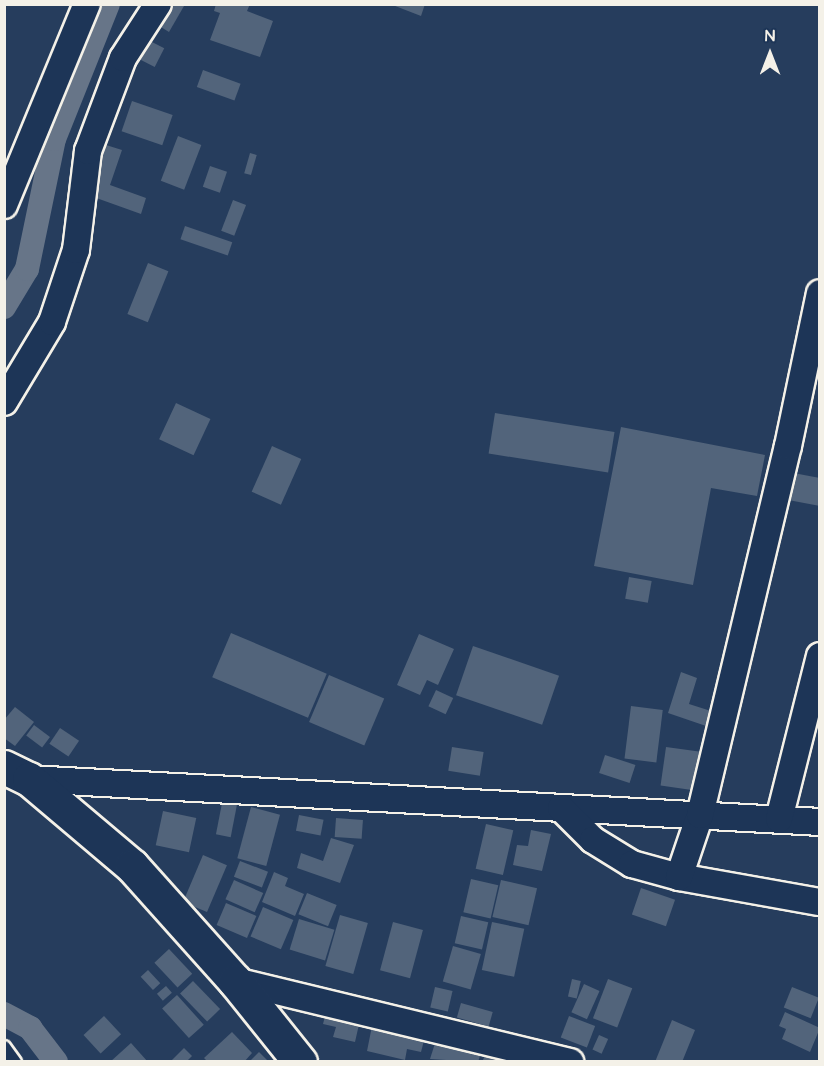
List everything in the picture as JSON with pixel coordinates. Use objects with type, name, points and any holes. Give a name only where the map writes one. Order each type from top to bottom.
[{"type":"street","points":[[4,205],[87,4]]},
{"type":"street","points":[[4,402],[52,322],[76,250],[88,151],[123,58],[158,4]]},
{"type":"street","points":[[679,878],[700,815],[788,446],[819,293]]},
{"type":"street","points":[[779,819],[819,656]]},
{"type":"street","points":[[17,773],[819,822]]},
{"type":"street","points":[[17,773],[132,866],[235,981],[300,1062]]},
{"type":"street","points":[[561,808],[593,840],[632,864],[679,878],[819,902]]},
{"type":"street","points":[[235,981],[570,1062]]},
{"type":"lane","points":[[4,1047],[15,1062]]},
{"type":"building","points":[[167,4],[184,6],[169,32],[156,24]]},
{"type":"building","points":[[216,4],[250,4],[247,11],[273,21],[260,57],[210,40],[220,13],[214,11]]},
{"type":"building","points":[[390,4],[425,4],[421,16]]},
{"type":"building","points":[[150,41],[164,48],[155,67],[140,60]]},
{"type":"building","points":[[203,70],[241,84],[234,101],[197,87]]},
{"type":"building","points":[[132,101],[173,115],[162,145],[122,131]]},
{"type":"building","points":[[178,136],[201,145],[184,190],[161,181]]},
{"type":"building","points":[[106,145],[122,150],[110,185],[146,198],[141,214],[88,195]]},
{"type":"building","points":[[250,153],[257,155],[251,175],[244,173]]},
{"type":"building","points":[[210,166],[227,172],[220,193],[203,187]]},
{"type":"building","points":[[233,200],[246,205],[234,236],[221,231]]},
{"type":"building","points":[[185,226],[232,242],[228,256],[180,239]]},
{"type":"building","points":[[148,263],[168,271],[148,322],[127,314]]},
{"type":"building","points":[[176,403],[210,419],[194,455],[159,439]]},
{"type":"building","points":[[495,413],[615,432],[608,472],[489,453]]},
{"type":"building","points":[[621,427],[765,455],[757,496],[711,488],[693,585],[594,566]]},
{"type":"building","points":[[272,446],[301,459],[281,505],[252,492]]},
{"type":"building","points":[[788,472],[820,478],[820,506],[783,499]]},
{"type":"building","points":[[629,577],[652,581],[648,603],[625,599]]},
{"type":"building","points":[[231,633],[327,674],[308,718],[212,677]]},
{"type":"building","points":[[419,634],[454,649],[438,685],[427,680],[420,695],[397,685]]},
{"type":"building","points":[[473,646],[559,676],[542,725],[456,695]]},
{"type":"building","points":[[681,672],[697,678],[689,704],[714,712],[709,727],[668,713]]},
{"type":"building","points":[[329,675],[384,698],[364,745],[309,722]]},
{"type":"building","points":[[436,690],[453,698],[446,714],[428,706]]},
{"type":"building","points":[[631,706],[663,710],[656,763],[625,759]]},
{"type":"building","points":[[15,707],[34,722],[15,746],[4,738],[4,720]]},
{"type":"building","points":[[34,725],[50,737],[42,747],[26,735]]},
{"type":"building","points":[[60,728],[79,741],[68,757],[49,744]]},
{"type":"building","points":[[452,747],[484,752],[480,776],[448,771]]},
{"type":"building","points":[[666,747],[701,752],[695,790],[661,786]]},
{"type":"building","points":[[605,755],[635,765],[630,783],[599,773]]},
{"type":"building","points":[[223,798],[238,801],[231,837],[216,834]]},
{"type":"building","points":[[251,807],[280,815],[266,866],[237,858]]},
{"type":"building","points":[[163,811],[196,818],[189,852],[156,845]]},
{"type":"building","points":[[299,815],[324,820],[320,835],[296,831]]},
{"type":"building","points":[[336,818],[363,820],[362,839],[335,837]]},
{"type":"building","points":[[486,824],[513,830],[503,875],[476,869]]},
{"type":"building","points":[[531,830],[551,834],[542,871],[513,865],[517,845],[528,846]]},
{"type":"building","points":[[331,838],[354,845],[340,883],[297,868],[301,853],[323,861]]},
{"type":"building","points":[[203,855],[227,865],[207,912],[183,902]]},
{"type":"building","points":[[240,861],[268,872],[262,888],[234,877]]},
{"type":"building","points":[[274,872],[288,878],[285,886],[304,894],[295,916],[262,902]]},
{"type":"building","points":[[471,879],[498,885],[491,918],[463,912]]},
{"type":"building","points":[[234,880],[263,893],[255,912],[225,899]]},
{"type":"building","points":[[501,880],[537,888],[529,925],[492,917]]},
{"type":"building","points":[[641,888],[675,900],[666,926],[632,914]]},
{"type":"building","points":[[307,893],[337,905],[328,926],[298,914]]},
{"type":"building","points":[[226,903],[256,916],[247,938],[217,925]]},
{"type":"building","points":[[263,907],[293,920],[281,949],[250,936]]},
{"type":"building","points":[[340,915],[368,923],[353,974],[325,966]]},
{"type":"building","points":[[461,916],[488,922],[482,950],[455,943]]},
{"type":"building","points":[[299,919],[334,930],[325,960],[290,950]]},
{"type":"building","points":[[393,922],[423,930],[410,978],[380,970]]},
{"type":"building","points":[[492,922],[524,929],[514,977],[482,970]]},
{"type":"building","points":[[453,946],[481,954],[471,990],[443,982]]},
{"type":"building","points":[[169,949],[192,974],[178,988],[154,963]]},
{"type":"building","points":[[148,970],[160,983],[153,990],[141,977]]},
{"type":"building","points":[[572,979],[581,981],[577,999],[568,997]]},
{"type":"building","points":[[608,979],[632,988],[617,1028],[593,1018]]},
{"type":"building","points":[[193,981],[220,1009],[207,1022],[180,994]]},
{"type":"building","points":[[584,984],[600,991],[587,1019],[571,1012]]},
{"type":"building","points":[[166,986],[172,993],[163,1001],[157,994]]},
{"type":"building","points":[[435,987],[453,991],[448,1012],[430,1007]]},
{"type":"building","points":[[792,987],[819,998],[811,1018],[784,1007]]},
{"type":"building","points":[[177,995],[204,1025],[189,1038],[162,1008]]},
{"type":"building","points":[[461,1003],[493,1012],[489,1027],[457,1017]]},
{"type":"building","points":[[326,1012],[360,1020],[355,1042],[333,1037],[336,1027],[323,1024]]},
{"type":"building","points":[[785,1012],[820,1028],[810,1052],[782,1039],[786,1029],[779,1026]]},
{"type":"building","points":[[104,1016],[121,1034],[101,1053],[84,1035]]},
{"type":"building","points":[[569,1016],[595,1026],[587,1048],[561,1037]]},
{"type":"building","points":[[672,1020],[695,1030],[682,1062],[655,1062]]},
{"type":"building","points":[[373,1021],[426,1033],[421,1052],[407,1049],[405,1060],[367,1051]]},
{"type":"building","points":[[232,1032],[252,1053],[244,1062],[208,1062],[204,1058]]},
{"type":"building","points":[[599,1035],[608,1039],[602,1054],[592,1050]]},
{"type":"building","points":[[437,1037],[482,1050],[478,1062],[430,1059]]},
{"type":"building","points":[[131,1043],[148,1062],[110,1062]]},
{"type":"building","points":[[184,1048],[192,1056],[186,1062],[170,1062]]},
{"type":"building","points":[[488,1049],[511,1059],[510,1062],[482,1062]]},
{"type":"building","points":[[259,1052],[269,1062],[249,1062]]},
{"type":"waterway","points":[[4,307],[27,269],[54,139],[108,4]]},
{"type":"waterway","points":[[4,1014],[30,1028],[56,1062]]}]
